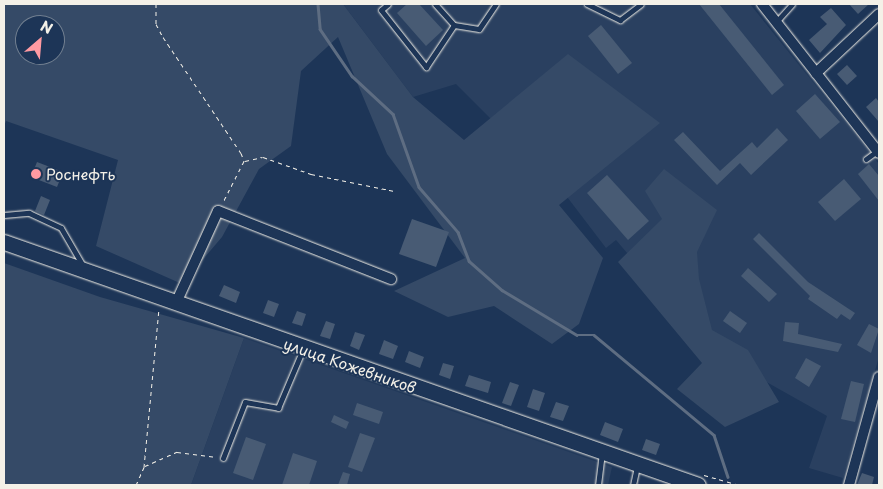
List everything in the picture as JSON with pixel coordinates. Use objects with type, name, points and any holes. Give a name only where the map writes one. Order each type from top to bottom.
[{"type":"main road","name":"улица Кожевников","points":[[4,242],[602,454],[698,485]]},
{"type":"street","points":[[762,4],[879,151]]},
{"type":"street","points":[[816,73],[879,14]]},
{"type":"street","points":[[176,303],[218,211],[391,279]]},
{"type":"street","points":[[849,485],[879,377]]},
{"type":"lane","points":[[388,4],[381,10],[426,68],[454,24]]},
{"type":"lane","points":[[435,4],[454,24],[479,30],[496,4]]},
{"type":"lane","points":[[587,4],[620,20],[641,4]]},
{"type":"lane","points":[[776,22],[792,4]]},
{"type":"lane","points":[[866,160],[879,151]]},
{"type":"lane","points":[[4,215],[29,214],[61,228],[85,271]]},
{"type":"lane","points":[[224,458],[245,402],[278,408],[303,348]]},
{"type":"lane","points":[[598,485],[602,454]]},
{"type":"lane","points":[[633,485],[637,466]]},
{"type":"path","points":[[156,4],[156,24],[163,38],[244,161]]},
{"type":"path","points":[[244,161],[263,157],[311,174],[394,191]]},
{"type":"path","points":[[218,211],[244,161]]},
{"type":"path","points":[[136,485],[144,466],[160,298]]},
{"type":"path","points":[[144,466],[177,452],[224,458]]},
{"type":"shaded area","points":[[4,4],[343,4],[413,97],[464,140],[568,54],[660,123],[559,205],[603,258],[579,324],[552,344],[494,306],[448,317],[394,291],[465,258],[387,154],[338,37],[301,71],[291,146],[259,169],[222,237],[182,284],[96,246],[118,160],[6,121],[4,126]]},
{"type":"shaded area","points":[[343,4],[750,4],[879,164],[879,357],[843,478],[809,468],[827,416],[745,370],[724,367],[616,240],[606,248],[561,189],[456,84],[413,97]]},
{"type":"shaded area","points":[[664,169],[717,210],[697,252],[699,279],[712,330],[748,350],[779,402],[725,427],[677,389],[702,363],[618,262],[662,219],[645,191]]},
{"type":"shaded area","points":[[4,263],[100,297],[244,338],[191,485],[4,485]]},
{"type":"shaded area","points":[[244,338],[612,467],[608,485],[191,485]]},
{"type":"building","points":[[407,4],[419,4],[443,30],[426,46],[397,13]]},
{"type":"building","points":[[699,4],[719,4],[784,85],[772,95]]},
{"type":"building","points":[[849,4],[869,4],[858,14]]},
{"type":"building","points":[[831,8],[846,25],[820,53],[809,40],[827,24],[820,17]]},
{"type":"building","points":[[601,25],[632,63],[618,74],[588,36]]},
{"type":"building","points":[[847,65],[857,76],[847,85],[837,74]]},
{"type":"building","points":[[815,94],[840,122],[820,139],[796,111]]},
{"type":"building","points":[[876,98],[879,102],[879,122],[866,107]]},
{"type":"building","points":[[777,128],[788,140],[751,175],[740,163],[717,185],[674,140],[683,132],[720,171],[752,142],[757,148]]},
{"type":"building","points":[[37,162],[63,172],[57,187],[31,177]]},
{"type":"building","points":[[869,164],[879,176],[879,201],[858,174]]},
{"type":"building","points":[[607,175],[649,221],[628,240],[587,193]]},
{"type":"building","points":[[844,179],[861,199],[835,221],[818,202]]},
{"type":"building","points":[[41,196],[50,200],[44,215],[35,211]]},
{"type":"building","points":[[412,219],[449,232],[436,267],[399,254]]},
{"type":"building","points":[[759,233],[808,282],[855,313],[850,320],[841,314],[837,319],[808,299],[810,296],[753,239]]},
{"type":"building","points":[[748,268],[777,294],[769,302],[741,276]]},
{"type":"building","points":[[224,285],[240,292],[236,303],[219,296]]},
{"type":"building","points":[[268,300],[279,304],[274,317],[263,313]]},
{"type":"building","points":[[297,311],[306,314],[302,326],[292,323]]},
{"type":"building","points":[[730,311],[747,323],[740,333],[723,321]]},
{"type":"building","points":[[326,321],[335,324],[330,339],[320,336]]},
{"type":"building","points":[[785,322],[799,323],[798,334],[842,344],[838,352],[783,341]]},
{"type":"building","points":[[869,324],[879,329],[871,353],[857,345]]},
{"type":"building","points":[[355,332],[365,335],[359,350],[350,346]]},
{"type":"building","points":[[384,340],[398,346],[393,359],[379,354]]},
{"type":"building","points":[[409,351],[424,357],[420,368],[405,362]]},
{"type":"building","points":[[806,358],[821,366],[809,387],[795,378]]},
{"type":"building","points":[[443,363],[454,366],[450,379],[439,375]]},
{"type":"building","points":[[469,375],[491,382],[488,393],[465,386]]},
{"type":"building","points":[[851,381],[864,384],[855,422],[841,419]]},
{"type":"building","points":[[510,382],[519,385],[511,406],[502,403]]},
{"type":"building","points":[[533,389],[545,393],[539,411],[527,407]]},
{"type":"building","points":[[556,402],[569,406],[563,421],[550,417]]},
{"type":"building","points":[[357,403],[383,412],[379,424],[353,415]]},
{"type":"building","points":[[334,415],[349,422],[346,429],[331,422]]},
{"type":"building","points":[[605,422],[623,429],[618,442],[600,435]]},
{"type":"building","points":[[360,433],[375,438],[362,472],[348,467]]},
{"type":"building","points":[[246,437],[266,444],[253,480],[233,473]]},
{"type":"building","points":[[646,439],[660,444],[656,455],[642,450]]},
{"type":"building","points":[[293,453],[317,461],[309,485],[282,485]]},
{"type":"building","points":[[343,472],[350,474],[347,485],[338,485]]},
{"type":"building","points":[[862,473],[874,477],[872,485],[857,485]]},
{"type":"waterway","points":[[318,4],[320,29],[352,76],[393,114],[419,187],[458,232],[469,261],[502,290],[577,335],[594,335],[714,435],[728,477]]},
{"type":"place","name":"Роснефть","points":[[36,174]]}]
